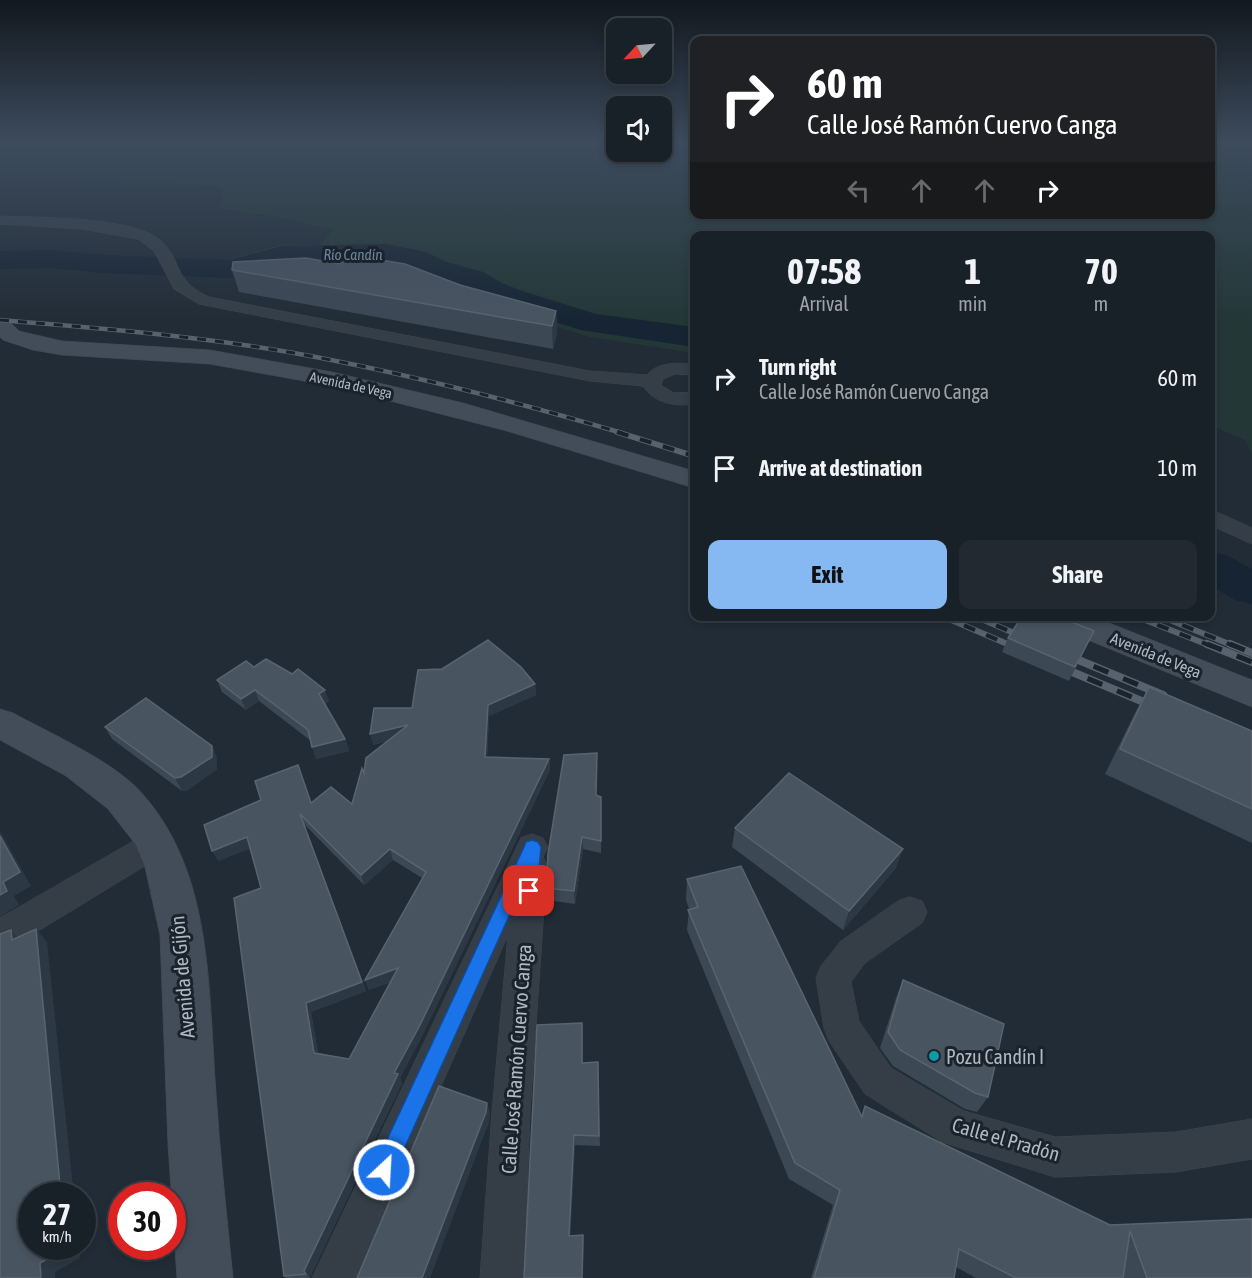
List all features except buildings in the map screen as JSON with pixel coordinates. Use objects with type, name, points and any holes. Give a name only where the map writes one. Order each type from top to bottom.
[{"type":"street","points":[[0,220],[121,230],[153,241],[161,249],[178,284],[184,290],[205,302],[227,307],[590,376],[652,381],[661,372],[670,369],[690,370]]},
{"type":"street","name":"Avenida de Vega","points":[[1,327],[19,340],[42,346],[186,354],[237,361],[330,380],[495,420],[690,479]]},
{"type":"street","points":[[652,381],[652,386],[662,395],[680,399],[690,398]]},
{"type":"street","points":[[1215,518],[1252,537]]},
{"type":"street","name":"Avenida de Vega","points":[[1072,621],[1252,694]]},
{"type":"street","name":"Avenida de Gijón","points":[[0,723],[79,766],[122,798],[155,844],[166,867],[182,935],[194,1144],[205,1278]]},
{"type":"street","points":[[0,936],[155,844]]},
{"type":"street","name":"Calle José Ramón Cuervo Canga","points":[[334,1278],[532,847],[511,1112],[502,1278]]},
{"type":"street","name":"Calle el Pradón","points":[[910,912],[854,952],[833,978],[842,1028],[878,1081],[956,1128],[1055,1157],[1176,1152],[1252,1139]]},
{"type":"green space","points":[[220,203],[690,203],[690,219],[1215,219],[1215,203],[1252,203],[1252,454],[1246,441],[1215,427],[1215,231],[690,231],[690,352],[590,337],[531,319],[242,278],[230,259],[280,245],[320,245],[333,229],[295,222],[296,220],[218,208]]},
{"type":"waterway","name":"Río Candín","points":[[0,260],[50,259],[104,264],[229,269],[282,255],[386,253],[416,258],[437,268],[472,278],[491,290],[511,298],[592,323],[690,336]]},
{"type":"waterway","name":"Río Candín","points":[[1215,568],[1252,589]]},
{"type":"railway","points":[[0,320],[184,337],[294,353],[459,388],[622,433]]},
{"type":"railway","points":[[617,432],[690,455]]},
{"type":"railway","points":[[954,621],[1012,646]]},
{"type":"railway","points":[[986,621],[1028,639]]},
{"type":"railway","points":[[1148,621],[1211,646]]},
{"type":"railway","points":[[1172,621],[1234,646]]},
{"type":"railway","points":[[1009,644],[1020,649]]},
{"type":"railway","points":[[1207,644],[1252,662]]},
{"type":"railway","points":[[1230,644],[1252,653]]},
{"type":"railway","points":[[1064,654],[1163,695]]},
{"type":"railway","points":[[1058,666],[1158,708]]},
{"type":"place","name":"Pozu Candín I","points":[[934,1056]]},
{"type":"route","points":[[384,1170],[532,847],[529,891]]}]
